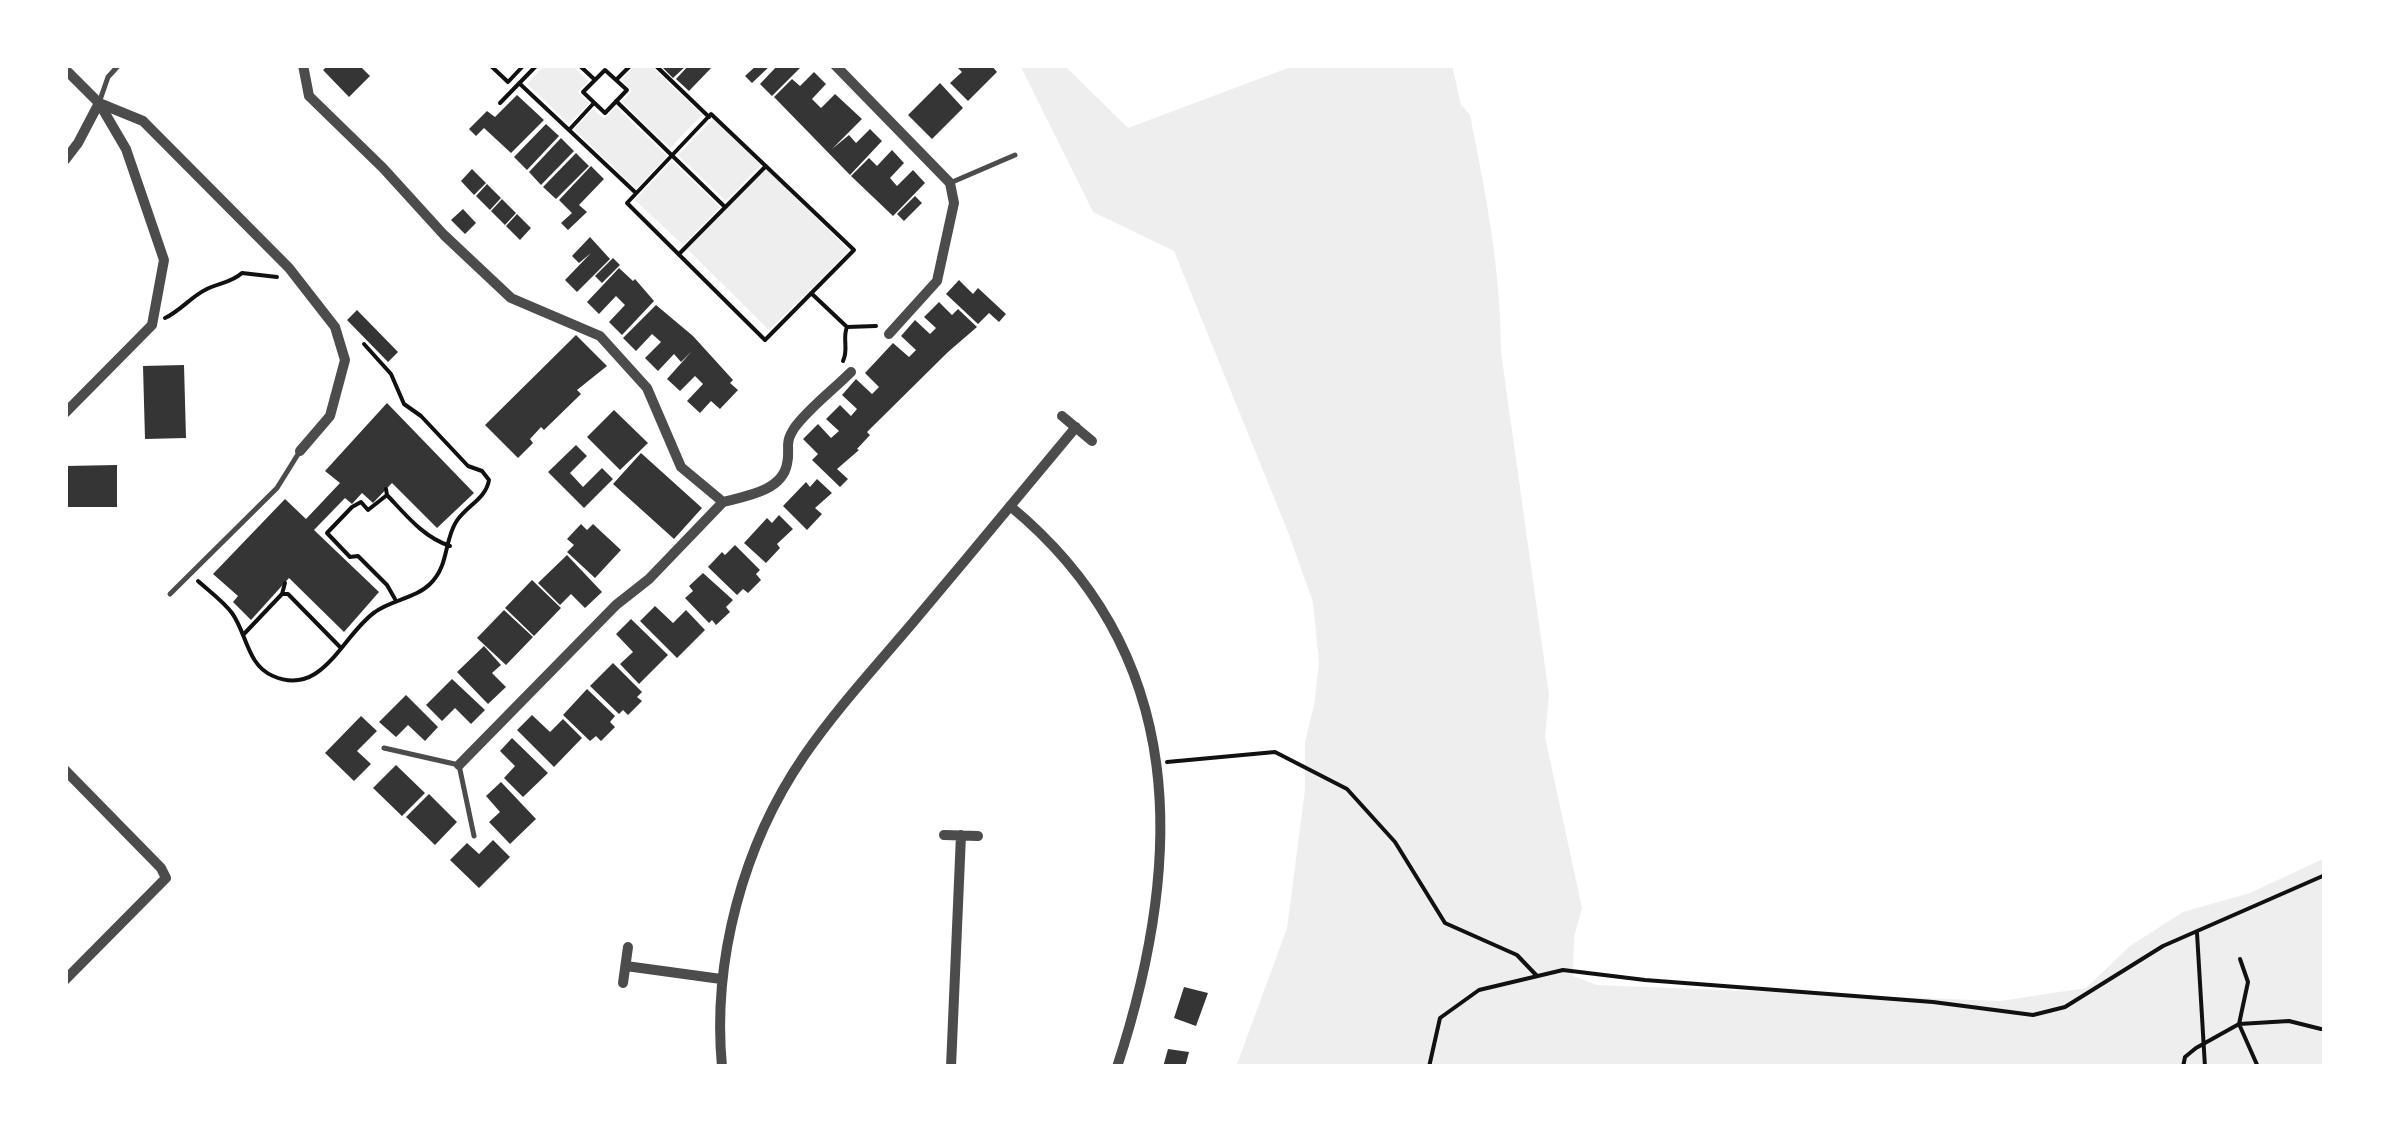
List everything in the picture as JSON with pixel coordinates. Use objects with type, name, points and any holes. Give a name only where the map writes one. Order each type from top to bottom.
[{"type":"street","points":[[303,65],[309,96],[511,298],[600,336],[647,388],[681,467],[723,502]]},
{"type":"street","points":[[836,65],[950,183],[954,203],[936,281],[889,334]]},
{"type":"street","points":[[65,69],[99,103],[126,150],[164,260],[152,325],[65,413]]},
{"type":"street","points":[[65,160],[99,103]]},
{"type":"street","points":[[99,103],[142,121],[290,268],[335,326],[345,360],[330,416],[300,451]]},
{"type":"street","points":[[459,765],[616,605],[649,580],[723,502],[777,483],[788,464],[785,444],[798,424],[847,376]]},
{"type":"street","points":[[1062,416],[1092,441]]},
{"type":"street","points":[[722,1067],[721,979],[743,880],[770,815],[802,759],[1076,428]]},
{"type":"street","points":[[1010,506],[1085,582],[1106,616],[1135,679],[1158,763],[1163,820],[1160,874],[1141,988],[1118,1067]]},
{"type":"street","points":[[65,770],[162,868],[166,878],[65,980]]},
{"type":"street","points":[[944,834],[978,836]]},
{"type":"street","points":[[951,1067],[961,835]]},
{"type":"street","points":[[624,983],[628,947]]},
{"type":"street","points":[[626,966],[721,979]]},
{"type":"lane","points":[[99,103],[108,77],[120,65]]},
{"type":"lane","points":[[950,183],[1014,155]]},
{"type":"lane","points":[[170,594],[277,488],[300,451]]},
{"type":"lane","points":[[384,748],[459,765],[474,836]]},
{"type":"path","points":[[490,65],[508,82],[524,65]]},
{"type":"path","points":[[500,104],[537,65]]},
{"type":"path","points":[[579,65],[595,80]]},
{"type":"path","points":[[616,80],[631,65]]},
{"type":"path","points":[[655,65],[854,250],[765,340],[627,203],[709,116]]},
{"type":"path","points":[[605,70],[627,90],[605,113],[583,92],[595,80],[605,70]]},
{"type":"path","points":[[520,83],[636,193]]},
{"type":"path","points":[[616,101],[725,208]]},
{"type":"path","points":[[569,130],[594,103]]},
{"type":"path","points":[[679,254],[766,166]]},
{"type":"path","points":[[152,325],[181,310],[204,290],[234,280],[242,273],[278,277],[290,268]]},
{"type":"path","points":[[812,293],[847,326],[901,321]]},
{"type":"path","points":[[847,326],[845,358],[840,368],[847,376]]},
{"type":"path","points":[[198,581],[231,612],[259,667],[286,680],[312,677],[330,664],[370,615],[429,586],[446,562],[454,525],[488,488],[488,480],[482,471],[468,466],[421,416],[404,404],[391,374],[364,344]]},
{"type":"path","points":[[395,600],[373,569],[358,556],[350,557],[327,534],[352,507],[361,502],[368,510],[386,492],[434,540],[450,546]]},
{"type":"path","points":[[244,635],[282,594],[285,583]]},
{"type":"path","points":[[282,594],[288,594],[341,647]]},
{"type":"path","points":[[1158,763],[1275,752],[1347,789],[1396,842],[1445,923],[1517,955],[1537,976]]},
{"type":"path","points":[[1430,1067],[1440,1018],[1479,990],[1563,970],[1933,1002],[2033,1015],[2065,1007],[2163,946],[2325,875]]},
{"type":"path","points":[[2197,932],[2205,1067]]},
{"type":"path","points":[[2240,959],[2248,982],[2240,1024],[2258,1067]]},
{"type":"path","points":[[2183,1067],[2185,1057],[2240,1024],[2289,1021],[2321,1029]]},
{"type":"shaded area","points":[[545,65],[572,65],[588,81],[578,92],[589,103],[569,124],[527,84]]},
{"type":"shaded area","points":[[636,65],[650,65],[702,115],[670,148],[622,102],[632,91],[621,80]]},
{"type":"shaded area","points":[[1020,65],[1064,65],[1128,128],[1296,65],[1452,65],[1461,105],[1470,115],[1482,174],[1498,292],[1501,352],[1549,695],[1545,737],[1582,908],[1574,937],[1573,976],[1597,985],[2000,1001],[2086,988],[2130,946],[2183,912],[2250,893],[2325,858],[2325,1067],[1236,1067],[1287,928],[1305,790],[1305,742],[1319,663],[1313,602],[1174,251],[1093,212]]},
{"type":"shaded area","points":[[616,107],[667,156],[636,189],[574,129],[593,109],[604,119]]},
{"type":"shaded area","points":[[713,119],[761,165],[726,201],[678,155]]},
{"type":"shaded area","points":[[672,161],[720,207],[683,245],[635,200]]},
{"type":"shaded area","points":[[766,169],[849,250],[769,330],[687,249]]},
{"type":"building","points":[[329,65],[359,65],[370,76],[349,97],[323,70]]},
{"type":"building","points":[[660,65],[687,65],[673,78]]},
{"type":"building","points":[[689,65],[714,65],[689,91],[676,79]]},
{"type":"building","points":[[757,65],[771,65],[752,83],[745,76]]},
{"type":"building","points":[[778,65],[803,65],[772,96],[760,84]]},
{"type":"building","points":[[991,65],[997,72],[968,101],[950,83],[962,72],[957,67]]},
{"type":"building","points":[[814,72],[826,84],[812,99],[821,108],[835,94],[862,119],[832,149],[849,135],[856,143],[870,129],[882,141],[850,175],[774,97],[792,79],[800,86]]},
{"type":"building","points":[[940,83],[963,108],[932,139],[908,115]]},
{"type":"building","points":[[517,95],[544,120],[511,153],[484,128],[476,136],[469,129],[487,111],[495,117]]},
{"type":"building","points":[[546,124],[559,136],[527,170],[514,157]]},
{"type":"building","points":[[561,138],[574,151],[541,185],[529,172]]},
{"type":"building","points":[[892,150],[904,163],[890,178],[897,186],[913,170],[925,183],[893,216],[851,176],[869,158],[877,166]]},
{"type":"building","points":[[576,153],[589,166],[556,199],[543,187]]},
{"type":"building","points":[[591,166],[604,179],[579,205],[587,212],[568,230],[561,223],[572,213],[559,200]]},
{"type":"building","points":[[472,169],[486,183],[474,195],[461,181]]},
{"type":"building","points":[[487,184],[501,198],[490,210],[476,196]]},
{"type":"building","points":[[915,196],[922,203],[904,221],[897,214]]},
{"type":"building","points":[[502,199],[516,213],[505,225],[491,211]]},
{"type":"building","points":[[463,209],[476,223],[465,234],[451,220]]},
{"type":"building","points":[[517,214],[531,228],[520,240],[506,226]]},
{"type":"building","points":[[590,237],[610,259],[577,292],[565,280],[591,253],[579,263],[572,256]]},
{"type":"building","points":[[613,258],[620,265],[602,283],[595,276]]},
{"type":"building","points":[[619,268],[654,301],[622,335],[609,322],[625,305],[616,296],[599,314],[587,302]]},
{"type":"building","points":[[959,280],[973,294],[978,288],[1006,314],[999,322],[989,313],[978,324],[946,294]]},
{"type":"building","points":[[939,302],[952,315],[958,309],[977,327],[867,432],[870,435],[859,450],[837,469],[848,479],[840,487],[812,460],[818,454],[803,439],[818,424],[831,438],[839,431],[826,419],[840,405],[851,416],[857,409],[842,395],[856,379],[872,394],[879,387],[865,373],[893,343],[909,357],[916,350],[901,336],[915,320],[930,334],[936,328],[924,317]]},
{"type":"building","points":[[656,305],[693,336],[733,380],[730,383],[738,390],[720,409],[711,401],[700,413],[687,401],[703,384],[695,376],[680,391],[667,379],[692,351],[681,362],[674,354],[658,371],[645,358],[661,342],[652,334],[636,351],[623,338]]},
{"type":"building","points":[[357,310],[398,352],[388,362],[347,320]]},
{"type":"building","points":[[576,335],[607,366],[577,390],[581,394],[544,430],[541,427],[530,439],[533,443],[518,458],[485,425]]},
{"type":"building","points":[[184,365],[186,438],[145,439],[143,366]]},
{"type":"building","points":[[387,403],[474,493],[437,528],[392,483],[373,503],[362,493],[352,504],[345,498],[314,530],[379,592],[344,632],[289,578],[251,620],[233,602],[238,596],[213,574],[285,499],[306,519],[340,483],[325,471]]},
{"type":"building","points":[[614,410],[648,443],[620,470],[587,437]]},
{"type":"building","points":[[576,445],[587,456],[570,473],[583,487],[602,468],[613,479],[584,508],[548,472]]},
{"type":"building","points":[[641,453],[702,508],[674,539],[613,484]]},
{"type":"building","points":[[117,465],[117,507],[65,507],[65,466]]},
{"type":"building","points":[[817,479],[832,493],[815,508],[822,514],[807,530],[783,506],[806,482],[810,487]]},
{"type":"building","points":[[779,515],[793,529],[777,544],[780,548],[766,563],[744,543],[767,518],[772,523]]},
{"type":"building","points":[[581,524],[587,530],[593,524],[621,550],[595,578],[567,552],[574,545],[567,539]]},
{"type":"building","points":[[735,545],[760,570],[756,574],[761,580],[748,593],[743,589],[737,595],[708,567]]},
{"type":"building","points":[[567,555],[602,592],[585,608],[571,594],[560,605],[538,583]]},
{"type":"building","points":[[703,573],[733,600],[726,607],[730,612],[716,625],[712,620],[709,623],[685,598],[693,591],[689,586]]},
{"type":"building","points":[[532,580],[561,608],[534,636],[505,608]]},
{"type":"building","points":[[655,606],[673,623],[686,610],[705,630],[677,658],[640,621]]},
{"type":"building","points":[[504,610],[533,637],[506,665],[477,638]]},
{"type":"building","points":[[631,619],[668,655],[639,684],[620,664],[633,652],[616,634]]},
{"type":"building","points":[[484,646],[501,665],[492,673],[506,687],[488,704],[457,672]]},
{"type":"building","points":[[613,663],[642,692],[637,697],[642,701],[628,715],[623,710],[619,714],[590,686]]},
{"type":"building","points":[[452,679],[485,710],[471,724],[455,708],[442,721],[426,705]]},
{"type":"building","points":[[587,689],[615,716],[610,722],[615,727],[601,741],[596,736],[590,741],[563,715]]},
{"type":"building","points":[[406,695],[438,727],[425,741],[408,725],[396,737],[379,722]]},
{"type":"building","points":[[532,715],[550,732],[563,719],[582,738],[554,767],[517,730]]},
{"type":"building","points":[[361,716],[377,731],[357,751],[371,764],[354,781],[325,753]]},
{"type":"building","points":[[512,738],[548,773],[523,797],[504,778],[515,766],[500,751]]},
{"type":"building","points":[[396,765],[425,793],[402,816],[373,788]]},
{"type":"building","points":[[501,782],[536,819],[510,844],[489,822],[500,812],[486,796]]},
{"type":"building","points":[[429,794],[457,822],[435,845],[406,817]]},
{"type":"building","points":[[493,840],[510,857],[479,888],[450,860],[467,843],[479,854]]},
{"type":"building","points":[[1184,987],[1208,993],[1196,1026],[1174,1018]]},
{"type":"building","points":[[1168,1049],[1189,1052],[1185,1067],[1163,1067]]}]
